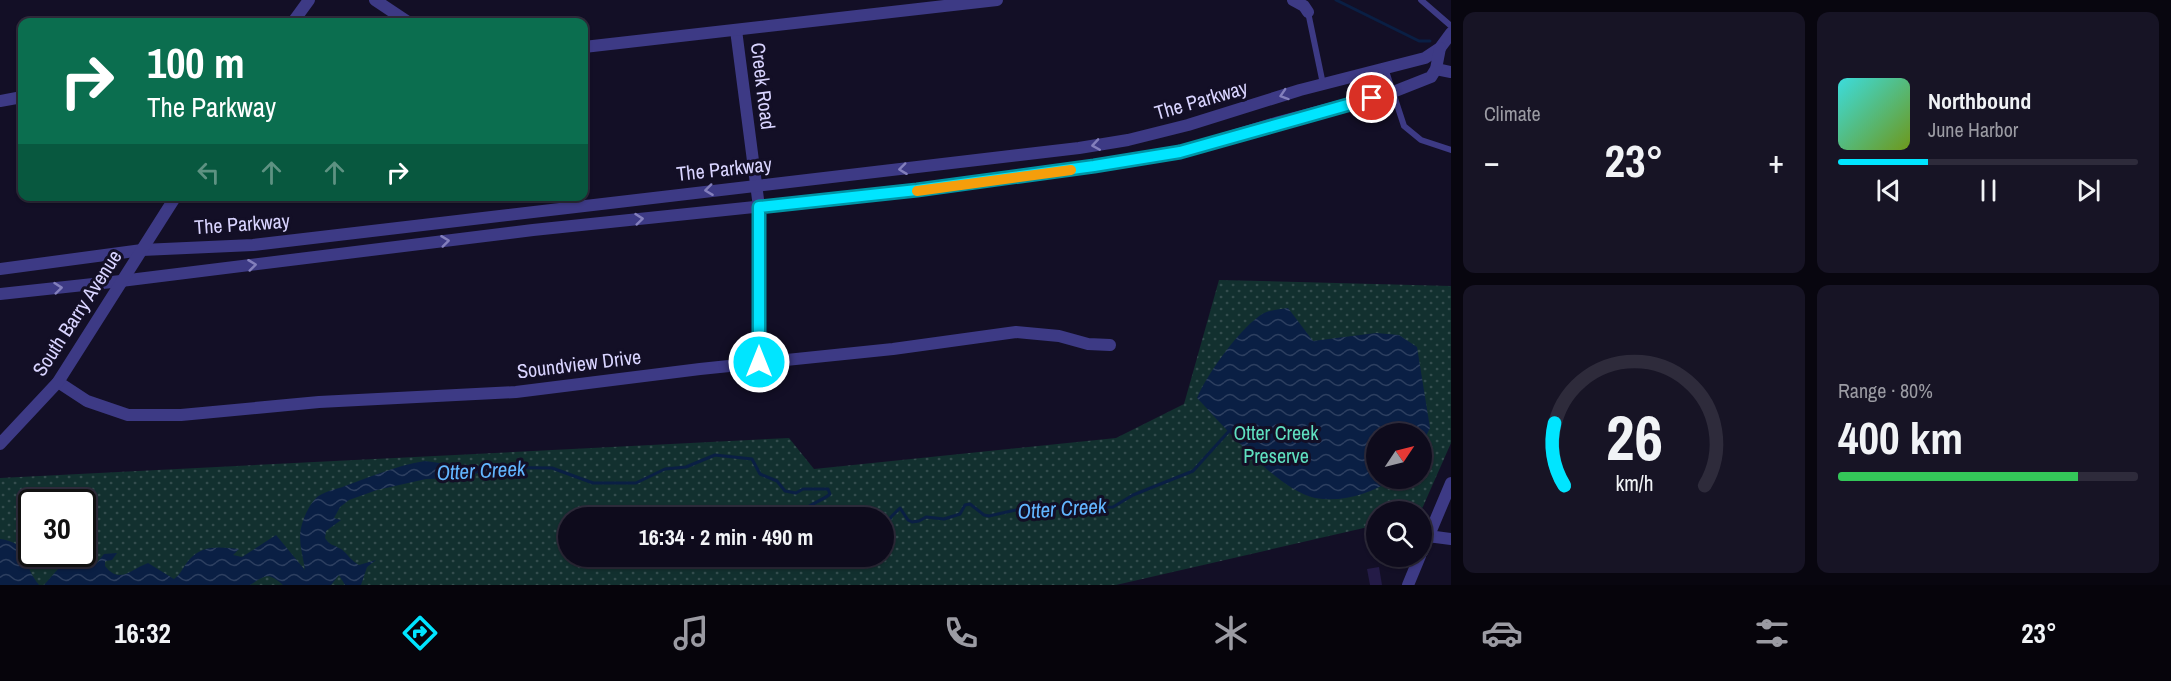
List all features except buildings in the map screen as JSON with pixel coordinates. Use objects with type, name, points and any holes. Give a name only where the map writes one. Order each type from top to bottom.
[{"type":"street","points":[[296,18],[309,0]]},
{"type":"street","points":[[375,0],[402,18]]},
{"type":"street","points":[[588,47],[997,0]]},
{"type":"street","points":[[1293,0],[1304,6],[1308,12]]},
{"type":"street","name":"Creek Road","points":[[736,30],[759,207],[759,362]]},
{"type":"street","name":"The Parkway","points":[[0,269],[142,250],[253,245],[1079,148],[1128,140],[1188,125],[1323,84],[1425,58],[1440,48],[1451,33]]},
{"type":"street","name":"The Parkway","points":[[0,294],[524,232],[917,190],[1180,152],[1425,81],[1434,74],[1440,48]]},
{"type":"street","points":[[1436,69],[1451,72]]},
{"type":"street","points":[[0,101],[18,98]]},
{"type":"street","name":"South Barry Avenue","points":[[0,444],[58,382],[173,201]]},
{"type":"street","points":[[524,212],[524,232]]},
{"type":"street","points":[[497,215],[498,235]]},
{"type":"street","name":"Soundview Drive","points":[[58,382],[87,401],[128,415],[181,415],[319,402],[516,392],[1016,332],[1059,336],[1088,344],[1110,345]]},
{"type":"street","points":[[1432,527],[1451,483]]},
{"type":"street","points":[[1432,537],[1451,539]]},
{"type":"street","points":[[1408,585],[1415,567]]},
{"type":"lane","points":[[1421,0],[1451,26]]},
{"type":"lane","points":[[1308,12],[1323,84]]},
{"type":"lane","points":[[1385,68],[1404,126],[1420,140],[1451,150]]},
{"type":"green space","name":"Otter Creek Preserve","points":[[1219,280],[1451,286],[1451,443],[1432,486],[1432,423],[1366,423],[1366,489],[1431,489],[1425,501],[1366,501],[1366,528],[1116,585],[0,585],[0,478],[789,438],[814,469],[1116,438],[1184,404]]},
{"type":"water","points":[[1288,308],[1313,341],[1376,333],[1399,335],[1417,347],[1429,423],[1366,423],[1366,489],[1376,489],[1356,496],[1336,499],[1315,498],[1300,493],[1284,483],[1252,456],[1197,398],[1235,339],[1255,319],[1273,310]]},
{"type":"water","points":[[425,461],[491,470],[458,478],[426,479],[377,490],[349,500],[340,507],[334,518],[341,520],[326,531],[325,538],[359,565],[376,560],[367,567],[361,585],[345,585],[339,575],[331,585],[283,585],[267,576],[250,585],[44,585],[60,567],[96,567],[104,554],[117,553],[112,560],[105,561],[105,566],[110,572],[126,574],[148,563],[174,579],[189,560],[200,551],[212,548],[239,549],[233,555],[242,557],[276,535],[305,570],[300,533],[304,517],[315,499],[325,492]]},
{"type":"water","points":[[0,539],[18,546],[18,567],[29,567],[39,585],[0,585]]},
{"type":"waterway","points":[[1336,0],[1419,41],[1430,41]]},
{"type":"waterway","name":"Otter Creek","points":[[894,514],[900,508],[912,522],[926,517],[944,519],[960,514],[965,505],[970,504],[984,515],[989,516],[1020,509],[1040,512],[1061,507],[1070,509],[1113,507],[1133,495],[1193,471],[1230,430]]},
{"type":"waterway","name":"Otter Creek","points":[[475,468],[552,468],[593,483],[636,483],[665,469],[686,467],[715,455],[752,459],[760,474],[777,481],[785,491],[796,493],[803,489],[828,489],[830,494],[808,507]]},
{"type":"slow traffic","points":[[917,191],[1071,170]]},
{"type":"route","points":[[759,362],[759,207],[917,190],[1180,152],[1279,122],[1372,98]]}]
